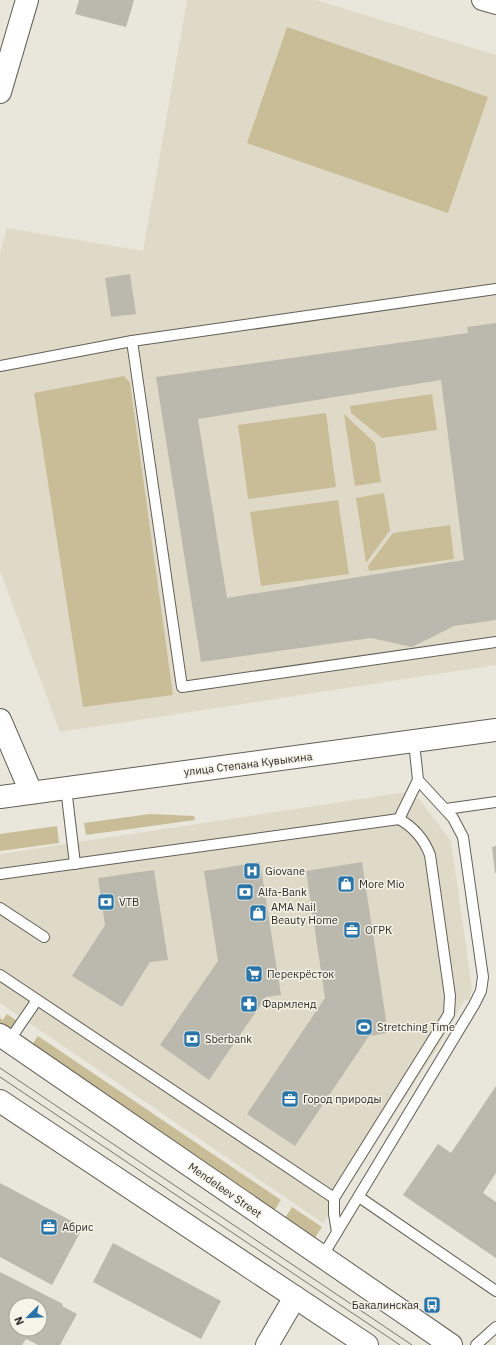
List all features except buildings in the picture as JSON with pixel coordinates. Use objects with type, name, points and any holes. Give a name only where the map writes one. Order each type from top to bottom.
[{"type":"main road","points":[[0,92],[27,0]]},
{"type":"main road","points":[[0,720],[31,792]]},
{"type":"main road","name":"улица Степана Кувыкина","points":[[0,797],[496,730]]},
{"type":"main road","name":"Mendeleev Street","points":[[5,1038],[451,1345]]},
{"type":"main road","points":[[0,1101],[367,1345]]},
{"type":"main road","points":[[270,1344],[295,1297]]},
{"type":"street","points":[[482,0],[496,4]]},
{"type":"lane","points":[[0,366],[132,341],[496,289]]},
{"type":"lane","points":[[132,341],[182,687],[496,642]]},
{"type":"lane","points":[[399,819],[418,780],[414,742]]},
{"type":"lane","points":[[322,1257],[481,991],[483,977],[465,845],[458,826],[446,809],[418,780]]},
{"type":"lane","points":[[66,788],[75,864]]},
{"type":"lane","points":[[446,809],[496,802]]},
{"type":"lane","points":[[0,874],[399,819],[416,831],[421,837],[430,855],[450,996],[450,1009],[447,1020],[334,1198],[334,1214],[337,1232]]},
{"type":"lane","points":[[0,908],[44,937]]},
{"type":"lane","points":[[0,975],[334,1198]]},
{"type":"lane","points":[[5,1038],[37,1000]]},
{"type":"lane","points":[[358,1197],[496,1291]]},
{"type":"lane","points":[[476,1345],[496,1327]]},
{"type":"shaded area","points":[[187,0],[316,0],[496,55],[496,665],[60,732],[0,571],[0,253],[7,228],[143,251]]},
{"type":"shaded area","points":[[287,27],[488,97],[448,213],[247,143]]},
{"type":"shaded area","points":[[124,376],[130,383],[173,695],[83,707],[34,393]]},
{"type":"shaded area","points":[[432,394],[437,430],[382,438],[351,413],[350,406]]},
{"type":"shaded area","points":[[326,413],[336,487],[248,499],[238,425]]},
{"type":"shaded area","points":[[344,414],[375,443],[381,482],[355,486]]},
{"type":"shaded area","points":[[384,493],[390,530],[366,563],[356,498]]},
{"type":"shaded area","points":[[338,500],[349,574],[261,586],[250,512]]},
{"type":"shaded area","points":[[450,525],[454,559],[369,571],[368,566],[393,533]]},
{"type":"shaded area","points":[[406,792],[419,799],[451,841],[472,989],[469,1001],[465,999],[436,1050],[323,1223],[0,1003],[0,854]]},
{"type":"shaded area","points":[[150,814],[194,816],[195,820],[86,835],[84,823]]},
{"type":"shaded area","points":[[57,826],[59,843],[0,851],[0,834]]},
{"type":"shaded area","points":[[7,1014],[17,1021],[9,1033],[0,1026],[0,1018],[3,1020]]},
{"type":"shaded area","points":[[38,1036],[281,1200],[274,1211],[31,1046]]},
{"type":"shaded area","points":[[292,1207],[322,1227],[314,1239],[285,1218]]},
{"type":"tram line","points":[[0,1068],[412,1345]]},
{"type":"tram line","points":[[0,1077],[400,1345]]},
{"type":"place","name":"Giovane","points":[[252,871]]},
{"type":"place","name":"More Mio","points":[[346,884]]},
{"type":"place","name":"Alfa-Bank","points":[[245,892]]},
{"type":"place","name":"VTB","points":[[106,902]]},
{"type":"place","name":"AMA Nail Beauty Home","points":[[258,913]]},
{"type":"place","name":"ОГРК","points":[[352,930]]},
{"type":"place","name":"Перекрёсток","points":[[254,974]]},
{"type":"place","name":"Фармленд","points":[[249,1004]]},
{"type":"place","name":"Stretching Time","points":[[364,1027]]},
{"type":"place","name":"Sberbank","points":[[192,1039]]},
{"type":"place","name":"Город природы","points":[[290,1099]]},
{"type":"place","name":"Абрис","points":[[49,1227]]},
{"type":"place","name":"Бакалинская","points":[[432,1305]]}]
